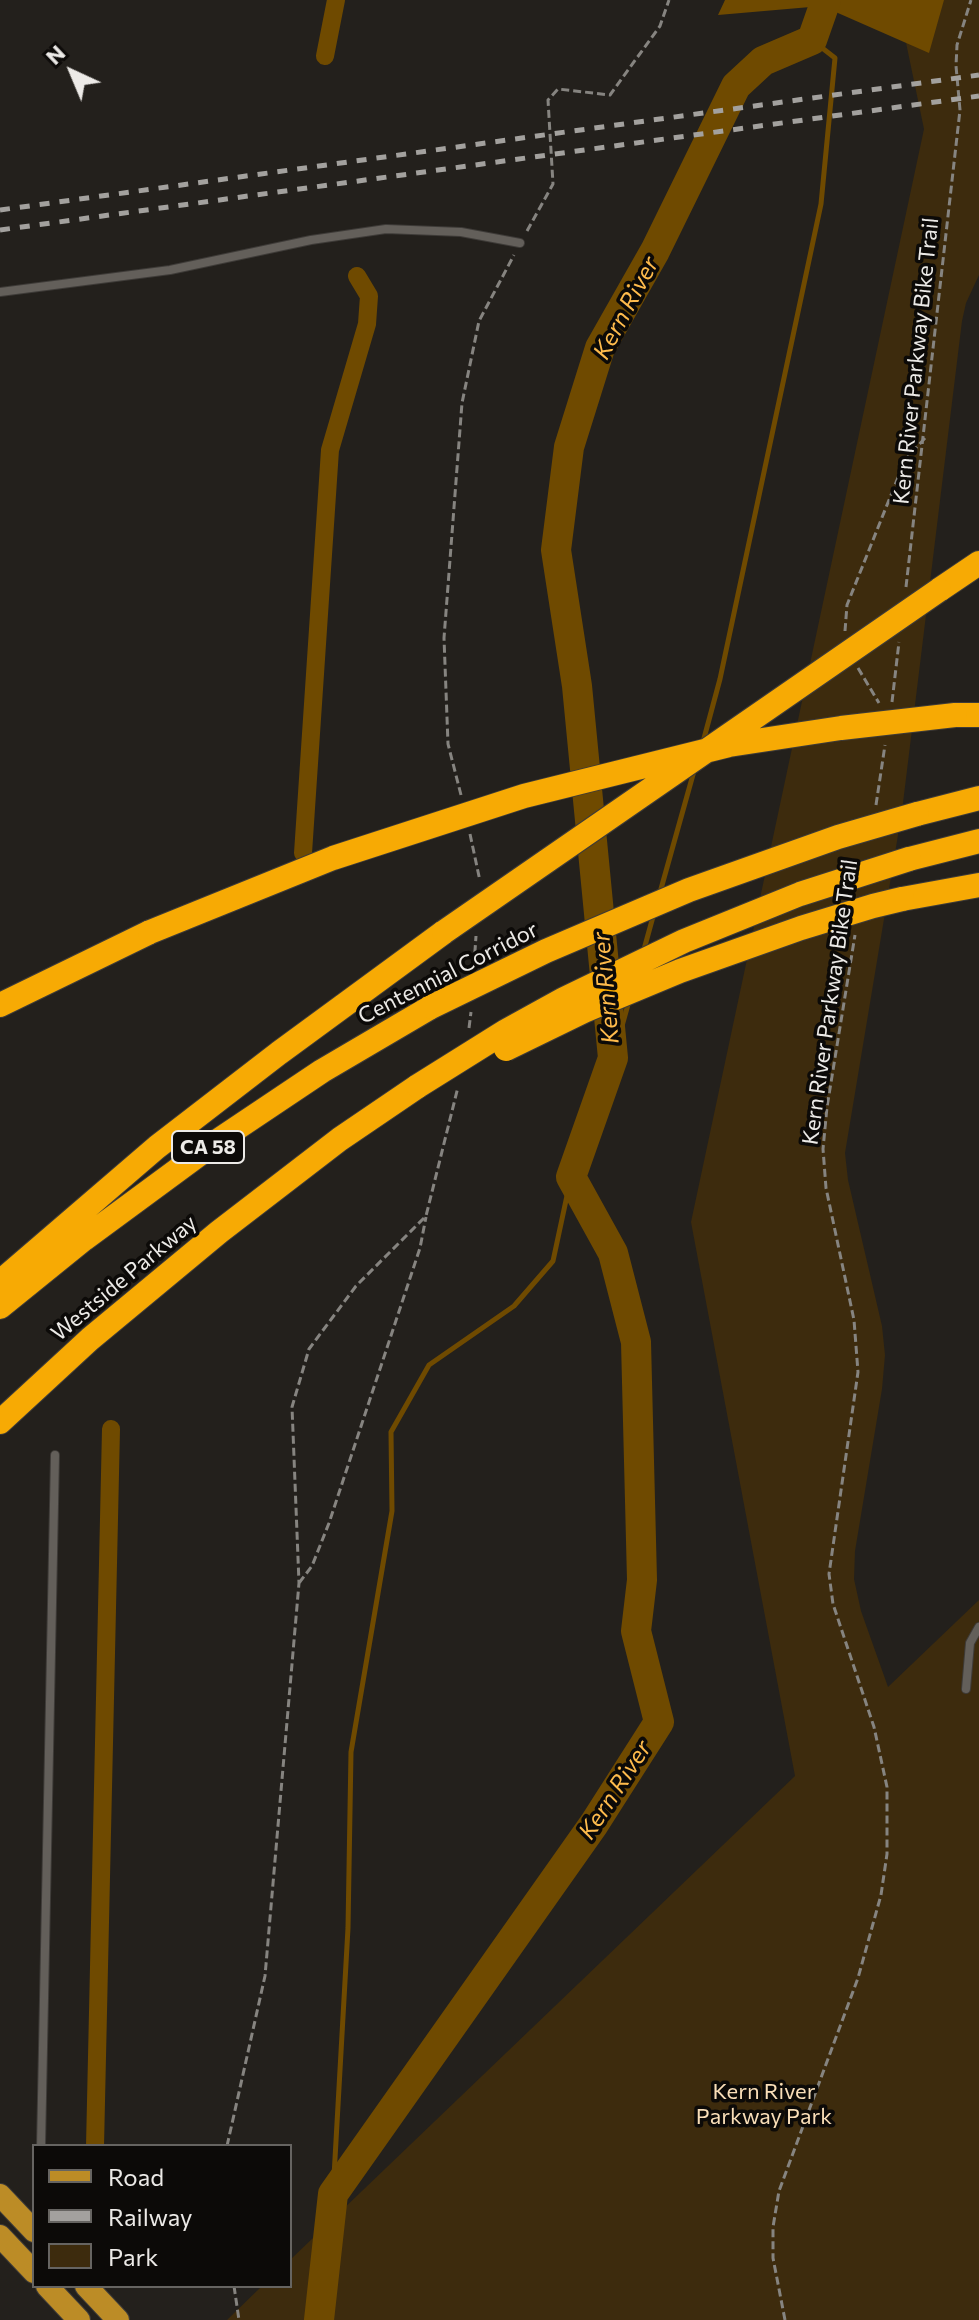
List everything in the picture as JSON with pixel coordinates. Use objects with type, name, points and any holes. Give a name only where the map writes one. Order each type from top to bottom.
[{"type":"highway","points":[[0,1282],[193,1118],[444,932],[979,563]]},
{"type":"highway","points":[[0,1005],[150,932],[345,853],[459,815],[538,792],[755,741],[967,715]]},
{"type":"highway","name":"Centennial Corridor","points":[[0,1307],[84,1239],[223,1136],[322,1071],[431,1007],[546,951],[689,890],[838,837],[979,798]]},
{"type":"highway","points":[[417,1092],[506,1031],[672,946],[800,894],[909,859],[979,841]]},
{"type":"highway","points":[[417,1092],[632,990],[801,928],[873,906],[979,885]]},
{"type":"highway","name":"Westside Parkway","points":[[0,1422],[133,1302],[219,1232],[287,1180],[417,1092]]},
{"type":"main road","points":[[0,2195],[32,2229]]},
{"type":"main road","points":[[0,2236],[32,2270]]},
{"type":"main road","points":[[49,2288],[79,2320]]},
{"type":"main road","points":[[88,2288],[118,2320]]},
{"type":"lane","points":[[0,292],[170,270],[311,240],[386,229],[461,232],[520,243]]},
{"type":"lane","points":[[41,2144],[55,1455]]},
{"type":"lane","points":[[966,1689],[970,1643],[979,1627]]},
{"type":"path","name":"Kern River Parkway Bike Trail","points":[[905,592],[925,438],[960,110],[957,45],[971,0]]},
{"type":"path","points":[[847,638],[844,627],[847,605],[905,460],[925,438]]},
{"type":"path","points":[[890,715],[900,638]]},
{"type":"path","points":[[853,660],[880,705]]},
{"type":"path","points":[[875,809],[885,746]]},
{"type":"path","name":"Kern River Parkway Bike Trail","points":[[785,2320],[773,2258],[773,2227],[779,2191],[858,1978],[881,1895],[887,1854],[887,1787],[874,1727],[833,1604],[829,1574],[858,1372],[854,1320],[826,1188],[823,1149],[855,935]]},
{"type":"path","points":[[299,1583],[312,1566],[329,1523],[420,1248],[426,1216]]},
{"type":"path","points":[[234,2288],[239,2320]]},
{"type":"green space","name":"Kern River Parkway Park","points":[[871,0],[979,0],[979,275],[966,303],[962,321],[902,811],[845,1153],[848,1180],[882,1326],[885,1355],[855,1551],[854,1579],[861,1611],[888,1687],[979,1600],[979,2320],[227,2320],[260,2288],[292,2288],[292,2258],[795,1776],[691,1222],[924,129],[904,33]]},
{"type":"shaded area","points":[[725,0],[944,0],[929,53],[822,6],[718,15]]},
{"type":"waterway","points":[[325,56],[336,0]]},
{"type":"waterway","name":"Kern River","points":[[319,2320],[333,2194],[594,1824],[659,1722],[636,1631],[642,1580],[636,1342],[613,1253],[571,1177],[613,1058],[577,686],[556,550],[569,447],[600,348],[655,251],[736,86],[763,61],[812,40],[826,0]]},
{"type":"waterway","points":[[703,742],[720,679],[821,204],[835,58],[812,40]]},
{"type":"waterway","points":[[303,853],[330,450],[367,324],[369,296],[357,276]]},
{"type":"waterway","points":[[659,896],[694,771]]},
{"type":"waterway","points":[[643,953],[654,913]]},
{"type":"waterway","points":[[613,1058],[629,1001]]},
{"type":"waterway","points":[[333,2194],[348,1928],[351,1752],[392,1511],[391,1432],[429,1365],[514,1306],[553,1261],[571,1177]]},
{"type":"waterway","points":[[95,2144],[111,1429]]},
{"type":"railway","points":[[0,210],[979,75]]},
{"type":"railway","points":[[0,230],[979,96]]}]
